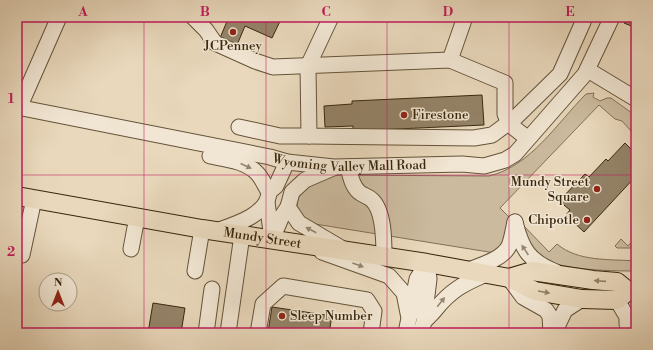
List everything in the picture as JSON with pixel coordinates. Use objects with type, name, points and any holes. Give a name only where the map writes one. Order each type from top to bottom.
[{"type":"main road","name":"Mundy Street","points":[[26,198],[209,230],[427,263],[509,278],[535,291],[582,299],[627,294]]},
{"type":"main road","name":"Mundy Street","points":[[509,278],[532,271],[569,277],[617,282],[627,294]]},
{"type":"lane","points":[[18,108],[59,17]]},
{"type":"lane","points":[[193,17],[215,43],[255,62],[273,67],[450,60],[505,83],[505,114],[509,124],[527,138]]},
{"type":"lane","points":[[309,136],[308,66],[331,17]]},
{"type":"lane","points":[[450,60],[465,17]]},
{"type":"lane","name":"Wyoming Valley Mall Road","points":[[18,108],[270,157],[287,162],[341,167],[462,164],[484,166],[505,160],[515,154],[527,138],[588,70],[612,17]]},
{"type":"lane","points":[[239,127],[280,136],[474,138],[492,135],[503,126],[509,124],[560,74],[584,22]]},
{"type":"lane","points":[[588,70],[636,99]]},
{"type":"lane","points":[[201,144],[208,156],[239,163],[253,169],[261,178],[268,197],[272,239]]},
{"type":"lane","points":[[272,239],[288,207],[292,192],[287,162]]},
{"type":"lane","points":[[195,271],[209,230],[250,218],[276,186],[287,162]]},
{"type":"lane","points":[[292,192],[304,180],[341,167],[358,192],[373,200],[380,217],[384,235],[384,256]]},
{"type":"lane","points":[[22,254],[26,198]]},
{"type":"lane","points":[[288,207],[299,223],[344,250]]},
{"type":"lane","points":[[131,249],[136,217]]},
{"type":"lane","points":[[466,271],[497,258],[504,252],[509,246],[517,219],[521,243],[532,259],[544,267],[569,277]]},
{"type":"lane","points":[[228,333],[242,234]]},
{"type":"lane","points":[[295,242],[389,276],[404,293],[418,323]]},
{"type":"lane","points":[[418,323],[429,279],[427,263]]},
{"type":"lane","points":[[406,333],[454,289],[486,274]]},
{"type":"lane","points":[[509,278],[523,297],[546,310],[550,316],[551,333]]},
{"type":"lane","points":[[258,333],[263,304],[283,286],[367,300],[374,311],[371,333]]},
{"type":"lane","points":[[206,333],[212,289]]},
{"type":"lane","points":[[627,294],[627,317],[630,327]]},
{"type":"lane","points":[[554,333],[565,310],[582,299]]},
{"type":"shaded area","points":[[594,93],[593,97],[600,101],[611,98],[636,116],[636,127],[631,131],[622,121],[615,119],[599,105],[500,208],[511,219],[507,242],[495,253],[315,224],[304,218],[297,206],[298,198],[306,185],[332,175],[489,176],[504,171],[531,153],[586,94]]},
{"type":"shaded area","points":[[521,223],[549,252],[557,244],[565,250],[584,257],[636,261],[636,271],[596,270],[563,266],[549,262],[537,256],[530,249]]},
{"type":"shaded area","points":[[636,237],[636,248],[617,248],[615,246],[621,239],[628,246]]},
{"type":"building","name":"JCPenney","points":[[224,17],[282,17],[272,38],[245,26],[237,45],[220,38],[228,19]]},
{"type":"building","points":[[626,17],[636,17],[636,28],[624,23]]},
{"type":"building","name":"Firestone","points":[[482,95],[484,125],[353,131],[353,126],[325,127],[324,106],[352,104],[352,101]]},
{"type":"building","name":"Mundy Street Square","points":[[625,143],[636,154],[636,176],[584,232],[566,215],[570,210],[559,201],[585,174],[589,177],[606,159],[608,161]]},
{"type":"building","points":[[153,303],[185,308],[181,333],[148,333]]},
{"type":"building","points":[[272,307],[332,316],[329,333],[268,332]]},
{"type":"place","name":"JCPenney","points":[[233,32]]},
{"type":"place","name":"Firestone","points":[[404,115]]},
{"type":"place","name":"Mundy Street Square","points":[[597,189]]},
{"type":"place","name":"Chipotle","points":[[587,220]]},
{"type":"place","name":"Sleep Number","points":[[282,316]]}]
